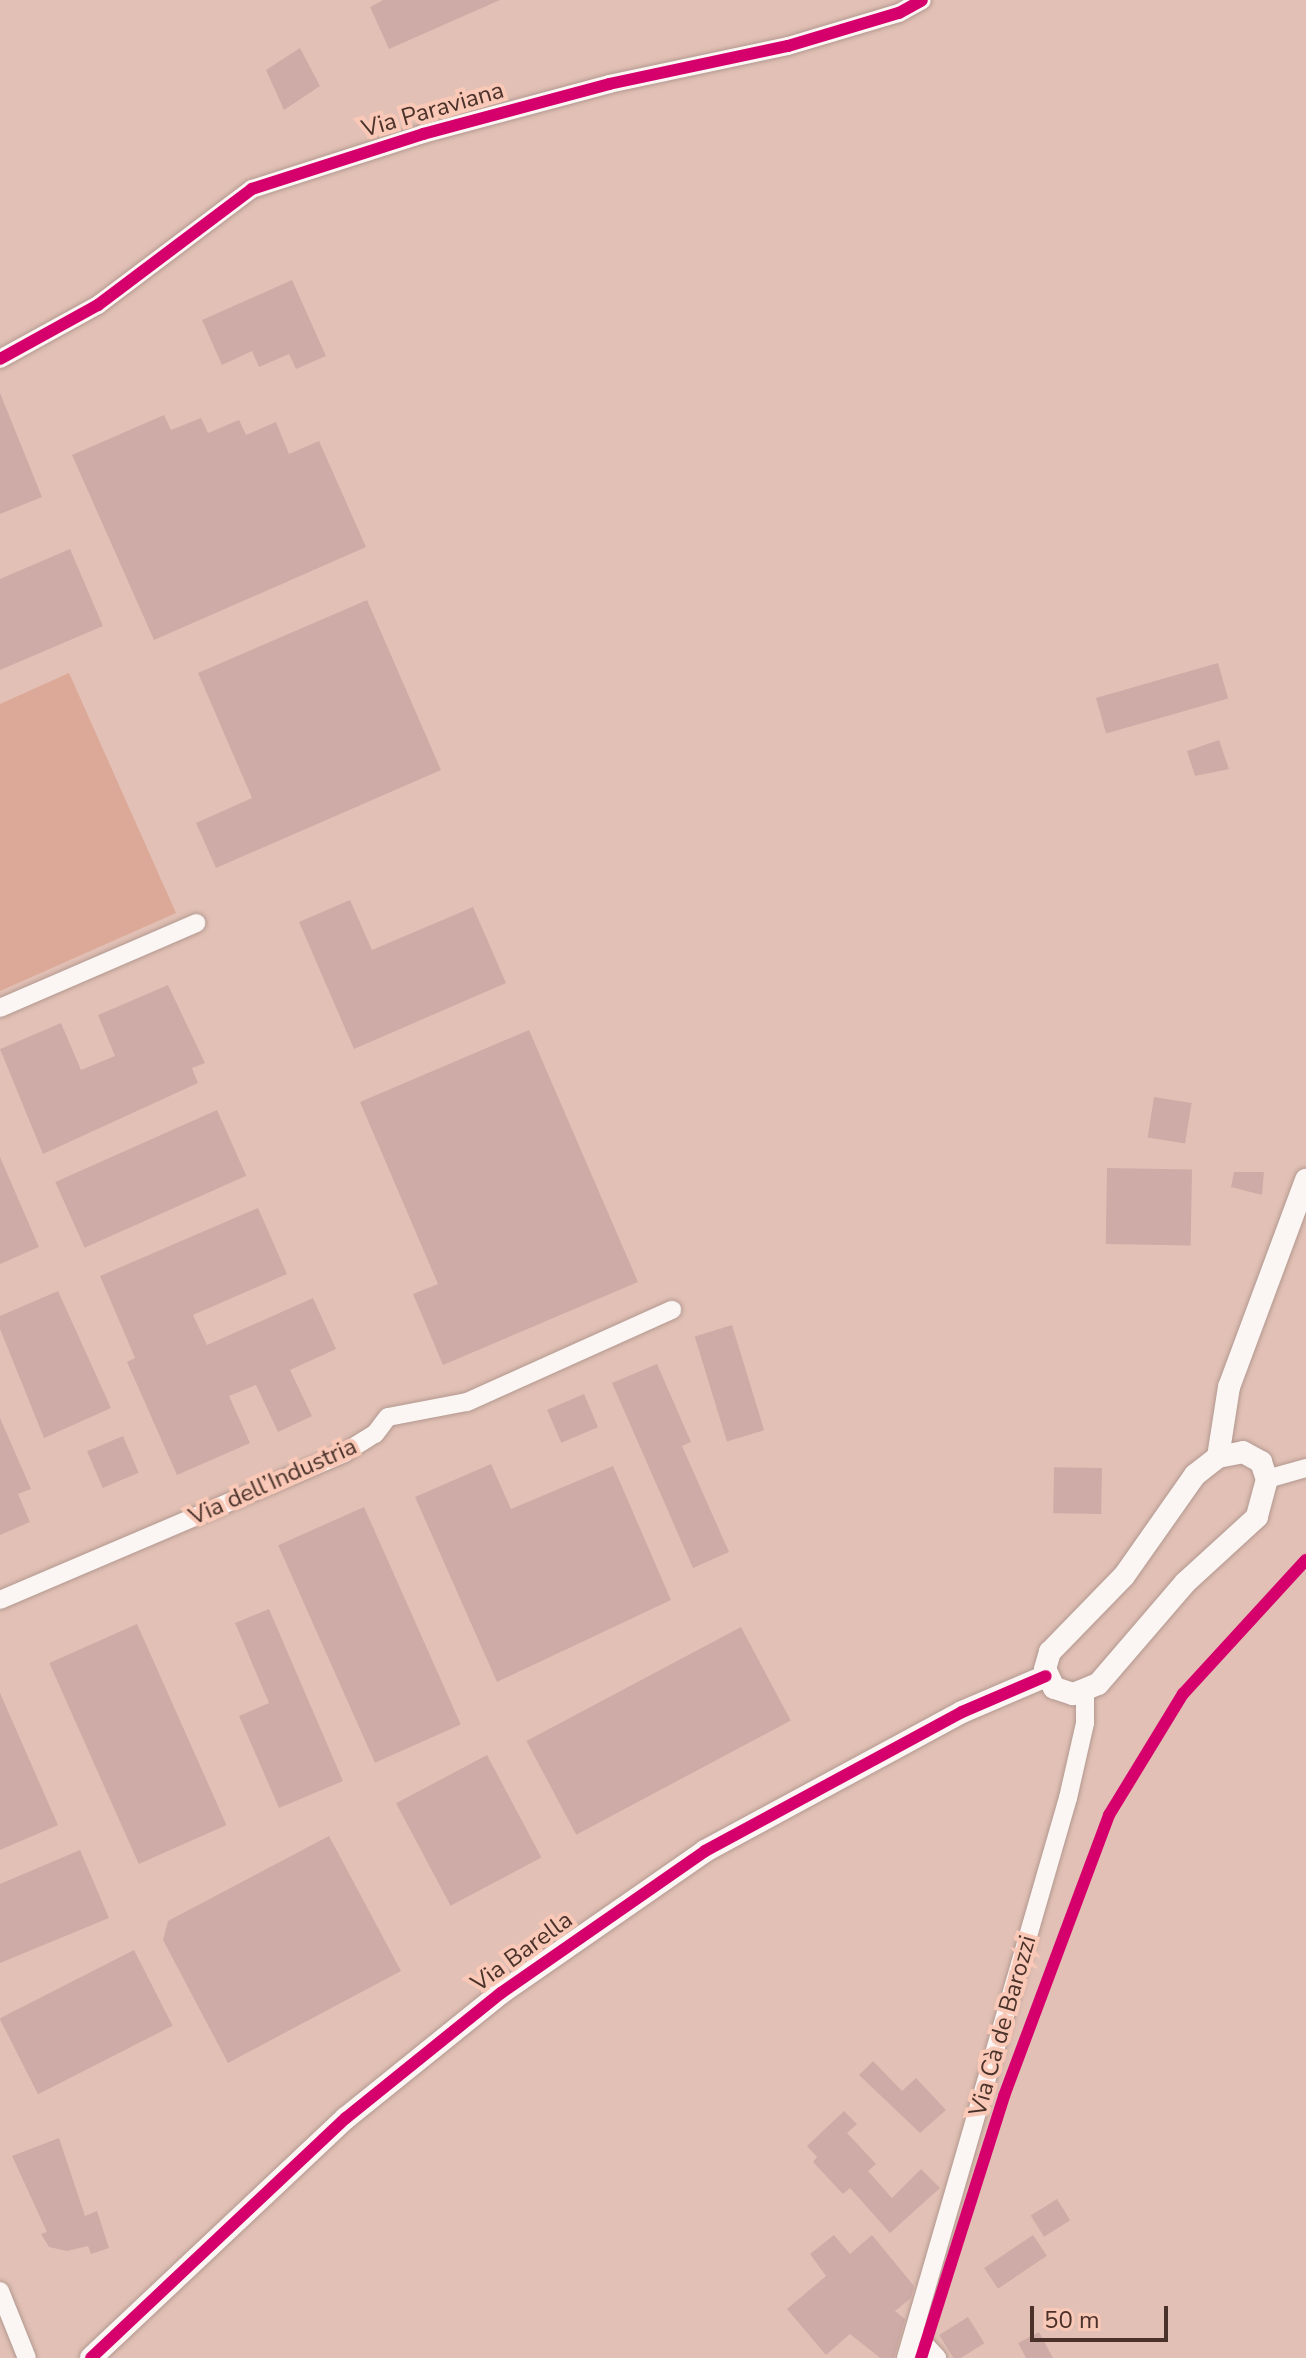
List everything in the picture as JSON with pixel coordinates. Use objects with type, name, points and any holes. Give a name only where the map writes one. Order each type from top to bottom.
[{"type":"street","name":"Via Paraviana","points":[[0,359],[98,305],[252,189],[423,134],[609,84],[788,46],[899,13],[922,0]]},
{"type":"street","points":[[0,1008],[196,923]]},
{"type":"street","points":[[1218,1457],[1229,1387],[1306,1180]]},
{"type":"street","name":"Via dell’Industria","points":[[0,1600],[344,1453],[375,1434],[388,1417],[467,1402],[672,1310]]},
{"type":"street","points":[[1252,1455],[1267,1479],[1257,1517],[1185,1583],[1119,1664],[1085,1691],[1062,1693],[1046,1676],[1050,1652],[1114,1588],[1195,1475],[1218,1457],[1252,1455]]},
{"type":"street","points":[[1267,1479],[1306,1468]]},
{"type":"street","name":"Via Barella","points":[[91,2358],[346,2118],[501,1993],[705,1851],[962,1712],[1046,1676]]},
{"type":"street","name":"Via Cà de Barozzi","points":[[906,2358],[1068,1798],[1085,1723],[1085,1691]]},
{"type":"street","points":[[0,2291],[27,2358]]},
{"type":"street","points":[[914,2333],[937,2358]]},
{"type":"shaded area","points":[[69,673],[176,913],[0,991],[0,704]]},
{"type":"building","points":[[383,0],[500,0],[389,49],[370,7]]},
{"type":"building","points":[[300,48],[320,86],[284,110],[266,70]]},
{"type":"building","points":[[292,280],[326,356],[296,369],[289,354],[259,367],[252,351],[222,365],[202,320]]},
{"type":"building","points":[[0,393],[42,497],[0,514]]},
{"type":"building","points":[[164,415],[171,430],[201,418],[208,433],[239,420],[246,435],[276,422],[289,454],[319,441],[366,547],[154,640],[72,455]]},
{"type":"building","points":[[70,549],[103,626],[0,670],[0,579]]},
{"type":"building","points":[[367,600],[441,770],[216,868],[196,823],[252,798],[198,673]]},
{"type":"building","points":[[1218,663],[1228,699],[1106,734],[1096,698]]},
{"type":"building","points":[[1219,740],[1229,769],[1195,776],[1187,751]]},
{"type":"building","points":[[350,900],[372,950],[473,907],[506,983],[354,1049],[299,922]]},
{"type":"building","points":[[168,985],[205,1063],[192,1068],[198,1083],[43,1154],[0,1049],[61,1023],[81,1070],[115,1056],[98,1015]]},
{"type":"building","points":[[529,1030],[638,1282],[443,1365],[413,1294],[438,1284],[360,1102]]},
{"type":"building","points":[[1154,1097],[1192,1103],[1185,1143],[1148,1137]]},
{"type":"building","points":[[217,1110],[246,1176],[85,1248],[55,1182]]},
{"type":"building","points":[[0,1157],[39,1247],[0,1264]]},
{"type":"building","points":[[1107,1168],[1192,1169],[1191,1245],[1106,1244]]},
{"type":"building","points":[[1234,1172],[1264,1172],[1262,1195],[1231,1187]]},
{"type":"building","points":[[258,1208],[287,1274],[193,1315],[207,1345],[313,1298],[336,1349],[290,1370],[312,1416],[278,1432],[256,1385],[229,1396],[250,1443],[177,1475],[127,1362],[135,1358],[100,1276]]},
{"type":"building","points":[[58,1291],[111,1408],[44,1438],[0,1329],[0,1316]]},
{"type":"building","points":[[732,1325],[764,1430],[727,1442],[695,1336]]},
{"type":"building","points":[[657,1364],[691,1442],[682,1446],[729,1552],[693,1568],[612,1383]]},
{"type":"building","points":[[584,1394],[598,1427],[561,1443],[547,1410]]},
{"type":"building","points":[[0,1418],[31,1489],[18,1494],[30,1522],[0,1535]]},
{"type":"building","points":[[123,1436],[139,1473],[103,1488],[87,1451]]},
{"type":"building","points":[[491,1464],[511,1509],[613,1466],[671,1600],[497,1682],[415,1497]]},
{"type":"building","points":[[1054,1467],[1102,1468],[1101,1514],[1053,1513]]},
{"type":"building","points":[[364,1507],[461,1724],[375,1763],[278,1545]]},
{"type":"building","points":[[269,1609],[343,1781],[279,1808],[239,1716],[269,1703],[235,1623]]},
{"type":"building","points":[[137,1624],[226,1825],[139,1864],[49,1663]]},
{"type":"building","points":[[741,1627],[791,1721],[576,1835],[526,1741]]},
{"type":"building","points":[[0,1693],[58,1825],[0,1850]]},
{"type":"building","points":[[487,1755],[541,1857],[451,1906],[396,1803]]},
{"type":"building","points":[[329,1836],[401,1971],[228,2063],[163,1940],[168,1921]]},
{"type":"building","points":[[80,1850],[109,1918],[0,1963],[0,1884]]},
{"type":"building","points":[[134,1950],[173,2026],[38,2094],[0,2018]]},
{"type":"building","points":[[873,2061],[902,2091],[916,2078],[946,2110],[920,2133],[859,2075]]},
{"type":"building","points":[[844,2111],[857,2124],[847,2133],[876,2164],[868,2171],[892,2198],[921,2169],[940,2188],[890,2233],[850,2188],[843,2194],[813,2162],[817,2157],[807,2146]]},
{"type":"building","points":[[59,2138],[85,2216],[97,2211],[109,2248],[91,2254],[88,2246],[67,2251],[49,2247],[41,2234],[47,2232],[12,2156]]},
{"type":"building","points":[[1057,2199],[1070,2220],[1044,2237],[1031,2215]]},
{"type":"building","points":[[834,2235],[850,2254],[872,2235],[914,2286],[911,2298],[895,2311],[905,2319],[894,2358],[880,2358],[850,2334],[826,2355],[787,2309],[826,2276],[810,2254]]},
{"type":"building","points":[[1033,2235],[1047,2256],[998,2289],[984,2268]]},
{"type":"building","points":[[968,2317],[984,2343],[961,2358],[954,2358],[939,2335]]},
{"type":"building","points":[[1039,2332],[1053,2358],[1026,2358],[1018,2343]]},
{"type":"cycle path","points":[[0,359],[98,305],[252,189],[423,134],[609,84],[788,46],[899,13],[922,0]]},
{"type":"cycle path","points":[[921,2358],[1004,2096],[1109,1815],[1183,1694],[1306,1560]]},
{"type":"cycle path","points":[[91,2358],[346,2118],[501,1993],[705,1851],[962,1712],[1046,1676]]}]
